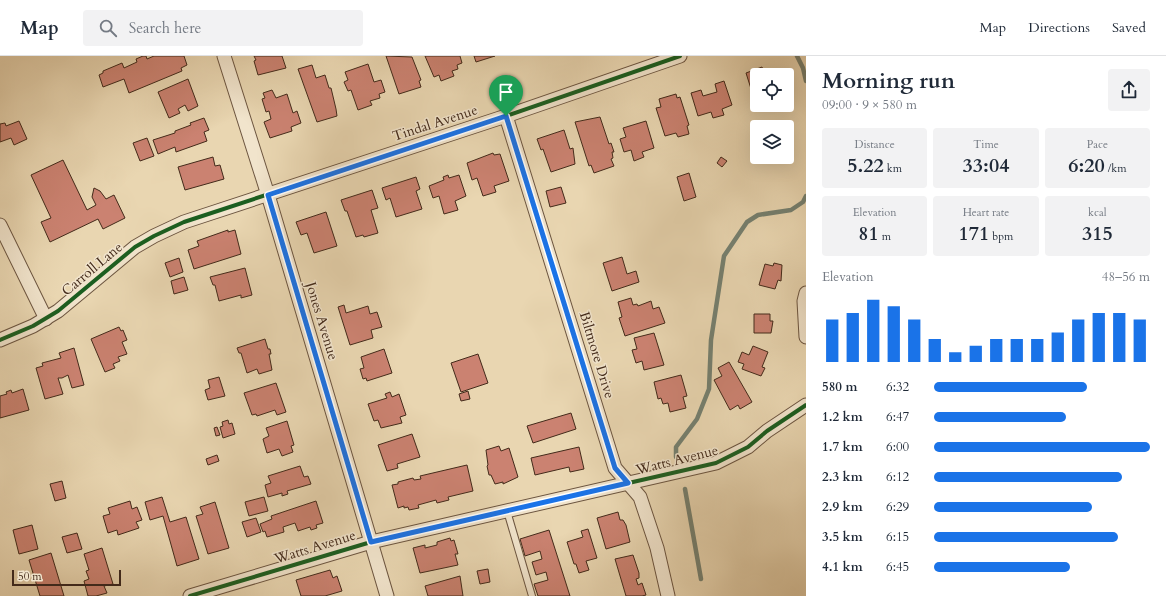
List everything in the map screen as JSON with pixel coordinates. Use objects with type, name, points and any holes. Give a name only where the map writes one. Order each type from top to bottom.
[{"type":"street","name":"Jones Avenue","points":[[224,56],[268,195],[387,596]]},
{"type":"street","name":"Tindal Avenue","points":[[268,195],[506,116],[672,57]]},
{"type":"street","name":"Biltmore Drive","points":[[506,116],[615,468],[640,497],[657,548],[668,596]]},
{"type":"street","name":"Carroll Lane","points":[[0,340],[46,319],[70,302],[136,247],[154,236],[184,222],[268,195]]},
{"type":"street","points":[[0,225],[46,319]]},
{"type":"street","points":[[806,293],[804,301],[806,337]]},
{"type":"street","name":"Watts Avenue","points":[[190,596],[371,542],[716,463],[748,447],[766,431],[806,405]]},
{"type":"lane","points":[[507,511],[532,596]]},
{"type":"building","points":[[146,56],[147,59],[154,56],[184,56],[187,65],[181,68],[182,71],[129,93],[124,79],[103,87],[99,75],[103,73],[103,71],[122,63],[124,68],[137,62],[136,59]]},
{"type":"building","points":[[254,56],[282,56],[286,68],[258,75]]},
{"type":"building","points":[[386,56],[412,57],[421,80],[419,81],[421,87],[399,94]]},
{"type":"building","points":[[425,56],[460,56],[462,63],[457,65],[458,69],[452,71],[454,76],[441,81],[439,75],[434,77]]},
{"type":"building","points":[[474,56],[495,56],[476,62]]},
{"type":"building","points":[[368,64],[374,82],[381,80],[385,92],[379,94],[380,98],[370,101],[372,105],[358,110],[351,90],[348,91],[344,82],[348,80],[345,72]]},
{"type":"building","points":[[312,65],[316,78],[325,75],[329,88],[331,88],[337,116],[317,122],[298,69]]},
{"type":"building","points":[[750,72],[750,86],[746,73]]},
{"type":"building","points":[[188,79],[198,106],[188,111],[185,105],[178,109],[180,113],[169,118],[158,92]]},
{"type":"building","points":[[724,81],[732,105],[722,109],[724,115],[713,118],[711,112],[698,116],[691,93],[701,90],[703,96],[717,92],[715,84]]},
{"type":"building","points":[[272,90],[276,98],[287,94],[293,113],[297,111],[301,123],[291,127],[292,131],[270,138],[264,122],[271,119],[269,111],[266,112],[262,99],[265,98],[263,93]]},
{"type":"building","points":[[676,94],[677,98],[680,97],[689,125],[687,126],[689,134],[678,137],[676,133],[665,136],[656,108],[661,107],[659,99]]},
{"type":"building","points":[[600,117],[609,144],[611,143],[614,152],[612,152],[613,158],[611,159],[614,166],[594,173],[591,165],[589,166],[575,122]]},
{"type":"building","points":[[204,118],[209,130],[204,132],[207,141],[176,152],[175,147],[158,154],[153,140],[175,133],[175,131],[191,125],[190,123]]},
{"type":"building","points":[[19,121],[27,139],[14,145],[11,138],[0,142],[0,124],[5,123],[6,126]]},
{"type":"building","points":[[646,121],[654,148],[642,152],[644,157],[634,161],[631,150],[624,152],[620,139],[626,137],[623,128]]},
{"type":"building","points":[[564,130],[570,149],[573,148],[575,164],[551,172],[543,149],[541,150],[537,139]]},
{"type":"building","points":[[147,138],[154,156],[140,161],[133,143]]},
{"type":"building","points":[[493,153],[494,155],[500,154],[509,181],[494,186],[496,192],[483,196],[477,178],[472,180],[467,163]]},
{"type":"building","points":[[213,157],[215,166],[220,165],[224,179],[185,190],[178,167]]},
{"type":"building","points":[[721,157],[727,161],[722,167],[717,163]]},
{"type":"building","points":[[63,160],[87,210],[96,205],[92,197],[94,188],[100,191],[106,199],[114,195],[125,218],[103,229],[98,219],[50,242],[41,222],[51,218],[31,175]]},
{"type":"building","points":[[689,173],[696,197],[684,201],[677,177]]},
{"type":"building","points":[[448,175],[449,178],[459,175],[466,196],[455,201],[458,210],[444,214],[439,196],[433,198],[429,186],[444,180],[443,177]]},
{"type":"building","points":[[416,177],[420,189],[416,191],[422,209],[396,217],[390,198],[386,200],[382,188]]},
{"type":"building","points":[[561,187],[566,203],[550,207],[546,191]]},
{"type":"building","points":[[372,190],[378,208],[371,210],[378,233],[364,237],[363,235],[356,237],[347,211],[345,211],[341,200]]},
{"type":"building","points":[[326,212],[337,246],[314,253],[307,233],[301,235],[296,222]]},
{"type":"building","points":[[228,230],[228,232],[235,230],[241,254],[194,269],[188,250],[199,246],[197,241]]},
{"type":"building","points":[[622,257],[627,274],[636,271],[639,282],[612,291],[603,263]]},
{"type":"building","points":[[179,258],[183,272],[170,277],[165,263]]},
{"type":"building","points":[[774,263],[782,265],[781,281],[778,280],[775,289],[759,285],[765,264],[773,266]]},
{"type":"building","points":[[245,268],[252,295],[241,298],[241,295],[219,301],[215,285],[213,285],[210,277]]},
{"type":"building","points":[[184,277],[188,290],[174,294],[171,281]]},
{"type":"building","points":[[631,298],[633,305],[637,304],[638,306],[651,301],[653,309],[659,307],[665,323],[625,336],[619,318],[622,317],[618,302]]},
{"type":"building","points":[[344,305],[346,313],[368,306],[370,314],[377,312],[382,327],[371,330],[373,338],[350,345],[338,307]]},
{"type":"building","points":[[754,314],[770,314],[770,321],[773,321],[771,333],[754,333]]},
{"type":"building","points":[[119,327],[121,331],[123,330],[127,340],[122,342],[127,354],[118,357],[120,361],[113,364],[115,368],[105,372],[91,339]]},
{"type":"building","points":[[654,333],[664,365],[644,370],[642,361],[636,363],[632,350],[637,349],[634,338]]},
{"type":"building","points":[[265,339],[268,349],[270,349],[271,354],[269,354],[272,370],[259,374],[257,369],[247,373],[241,353],[239,353],[237,348]]},
{"type":"building","points":[[753,346],[768,352],[762,367],[765,368],[761,376],[742,369],[744,364],[738,362],[742,352],[749,355]]},
{"type":"building","points":[[74,348],[84,385],[72,388],[68,375],[58,378],[63,394],[45,399],[36,368],[43,366],[42,363],[61,358],[59,353]]},
{"type":"building","points":[[384,349],[392,373],[367,381],[366,378],[363,379],[360,369],[364,368],[361,357]]},
{"type":"building","points":[[478,354],[488,383],[461,392],[451,363]]},
{"type":"building","points":[[729,362],[752,402],[740,409],[738,405],[730,410],[714,380],[722,376],[718,368]]},
{"type":"building","points":[[681,375],[687,396],[683,397],[686,408],[670,412],[668,403],[663,404],[661,398],[658,399],[654,382]]},
{"type":"building","points":[[219,377],[225,396],[208,400],[205,390],[210,388],[208,380]]},
{"type":"building","points":[[276,383],[286,412],[277,415],[275,410],[257,416],[256,414],[252,415],[244,393]]},
{"type":"building","points":[[23,389],[29,410],[0,418],[0,396],[7,394],[6,392],[11,390],[12,393]]},
{"type":"building","points":[[468,391],[470,399],[461,401],[459,394]]},
{"type":"building","points":[[390,392],[392,397],[399,394],[406,415],[400,417],[402,423],[381,428],[378,420],[374,421],[368,404],[387,398],[385,394]]},
{"type":"building","points":[[571,413],[576,429],[533,443],[527,426]]},
{"type":"building","points":[[228,420],[229,424],[232,423],[235,434],[223,438],[220,427],[223,426],[222,422]]},
{"type":"building","points":[[287,421],[294,445],[291,446],[293,452],[282,456],[279,449],[267,453],[263,439],[269,436],[266,428]]},
{"type":"building","points":[[217,427],[220,435],[216,436],[214,428]]},
{"type":"building","points":[[412,434],[420,457],[397,464],[398,468],[387,471],[378,445]]},
{"type":"building","points":[[499,446],[501,451],[509,448],[518,477],[503,484],[503,482],[495,484],[491,475],[489,475],[486,450]]},
{"type":"building","points":[[579,447],[584,469],[570,472],[569,467],[535,475],[531,458]]},
{"type":"building","points":[[217,455],[219,461],[208,465],[206,459]]},
{"type":"building","points":[[467,465],[473,491],[448,497],[449,500],[437,503],[436,500],[418,505],[419,508],[409,510],[408,507],[404,508],[404,506],[398,508],[392,485],[413,478],[414,480],[421,479],[420,476]]},
{"type":"building","points":[[300,466],[304,477],[308,476],[311,484],[287,491],[288,494],[282,496],[282,493],[268,497],[265,485],[271,483],[268,476]]},
{"type":"building","points":[[62,481],[66,498],[55,501],[50,484]]},
{"type":"building","points":[[162,497],[170,522],[186,517],[199,559],[177,566],[163,516],[150,520],[145,502]]},
{"type":"building","points":[[264,497],[268,511],[249,516],[245,502]]},
{"type":"building","points":[[130,501],[132,509],[137,507],[142,520],[136,522],[139,528],[118,535],[117,530],[108,533],[103,516],[110,514],[108,508]]},
{"type":"building","points":[[316,501],[323,523],[316,525],[317,528],[311,530],[310,527],[298,531],[295,523],[283,527],[284,532],[267,537],[265,531],[263,532],[260,524],[272,519],[271,516]]},
{"type":"building","points":[[215,502],[229,548],[208,554],[196,516],[203,514],[200,507]]},
{"type":"building","points":[[618,512],[620,520],[623,520],[626,525],[630,542],[606,549],[597,518]]},
{"type":"building","points":[[256,518],[261,532],[247,537],[242,522]]},
{"type":"building","points":[[32,525],[38,549],[19,554],[13,530]]},
{"type":"building","points":[[588,529],[597,558],[586,561],[589,570],[579,573],[576,564],[574,564],[567,542],[583,537],[581,531]]},
{"type":"building","points":[[549,530],[570,596],[538,596],[534,584],[548,580],[546,572],[536,575],[532,562],[542,559],[540,551],[525,556],[520,539]]},
{"type":"building","points":[[77,533],[82,549],[67,553],[62,537]]},
{"type":"building","points":[[450,538],[451,541],[454,540],[458,554],[455,554],[458,565],[420,573],[413,548],[425,545],[425,548],[437,545],[437,542]]},
{"type":"building","points":[[102,548],[113,584],[104,586],[107,593],[96,596],[88,596],[84,581],[89,579],[86,571],[89,570],[84,554]]},
{"type":"building","points":[[51,553],[64,596],[40,596],[29,560]]},
{"type":"building","points":[[633,555],[639,573],[639,578],[636,579],[638,585],[642,583],[646,595],[626,596],[615,559]]},
{"type":"building","points":[[488,569],[490,582],[480,584],[477,571]]},
{"type":"building","points":[[330,570],[333,578],[337,576],[342,591],[325,596],[301,596],[296,580]]},
{"type":"building","points":[[460,576],[463,596],[428,596],[425,586]]},
{"type":"waterway","points":[[797,56],[803,68],[806,81]]},
{"type":"waterway","points":[[676,457],[676,447],[697,419],[709,389],[711,340],[724,256],[747,222],[758,215],[791,210],[803,202],[806,196]]},
{"type":"waterway","points":[[685,489],[701,579]]},
{"type":"cycle path","points":[[0,340],[33,326],[58,311],[135,247],[184,222],[506,116],[680,56]]},
{"type":"cycle path","points":[[190,596],[371,542],[716,463],[748,447],[767,431],[806,405]]},
{"type":"route","points":[[506,116],[615,468],[620,476],[628,483],[371,542],[268,195],[506,116]]}]
